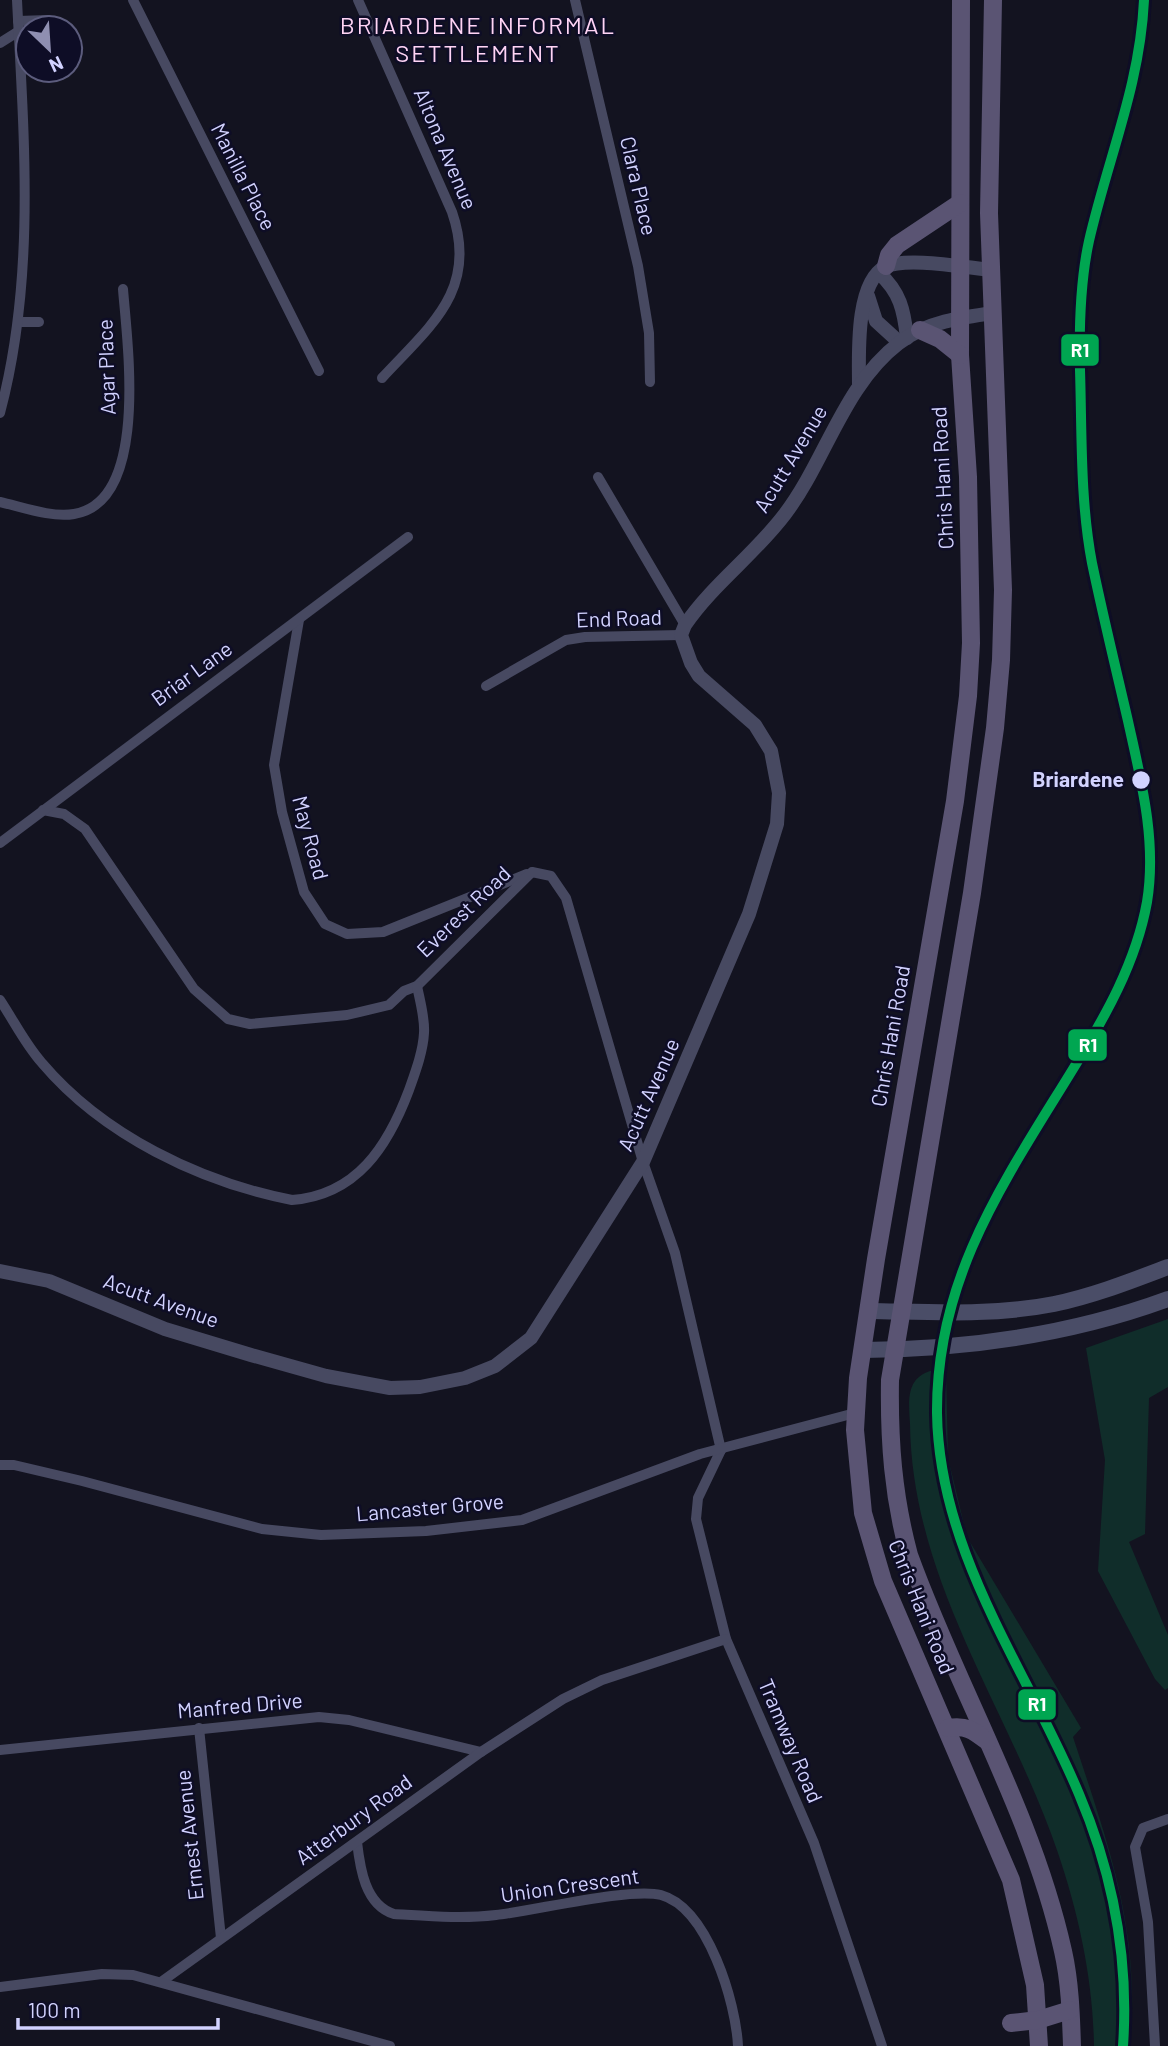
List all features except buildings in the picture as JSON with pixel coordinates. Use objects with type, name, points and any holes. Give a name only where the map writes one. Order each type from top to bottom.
[{"type":"main road","name":"Chris Hani Road","points":[[961,0],[960,355],[968,491],[971,643],[968,696],[955,802],[876,1259],[855,1413],[859,1482],[870,1541],[903,1631],[948,1728],[1011,1880],[1026,1932],[1039,2046]]},
{"type":"main road","name":"Chris Hani Road","points":[[993,0],[989,213],[1003,590],[995,728],[972,893],[890,1380],[889,1433],[899,1517],[923,1595],[1031,1839],[1048,1890],[1064,1954],[1072,2046]]},
{"type":"main road","points":[[882,270],[897,245],[960,203]]},
{"type":"main road","points":[[909,337],[940,339],[960,355]]},
{"type":"main road","points":[[870,1311],[1012,1310],[1055,1304],[1168,1267]]},
{"type":"main road","points":[[864,1350],[896,1350],[1026,1338],[1071,1330],[1168,1300]]},
{"type":"main road","points":[[948,1728],[961,1726],[973,1730],[987,1741]]},
{"type":"main road","points":[[1011,2023],[1038,2020],[1070,2010]]},
{"type":"street","name":"Manilla Place","points":[[133,0],[319,371]]},
{"type":"street","name":"Altona Avenue","points":[[358,0],[452,212],[461,256],[458,274],[444,311],[382,378]]},
{"type":"street","name":"Clara Place","points":[[575,0],[638,266],[649,333],[650,382]]},
{"type":"street","points":[[0,43],[14,30]]},
{"type":"street","points":[[0,413],[20,322],[25,251],[20,84]]},
{"type":"street","points":[[909,337],[901,300],[882,270],[907,263],[993,270]]},
{"type":"street","name":"Acutt Avenue","points":[[859,385],[859,344],[867,293],[882,270]]},
{"type":"street","name":"Agar Place","points":[[0,502],[75,514],[93,507],[114,483],[129,416],[123,289]]},
{"type":"street","points":[[867,293],[876,321],[909,337],[960,318],[994,313]]},
{"type":"street","points":[[20,322],[38,322]]},
{"type":"street","name":"Acutt Avenue","points":[[0,1271],[49,1281],[165,1329],[326,1376],[390,1388],[420,1387],[465,1378],[495,1366],[531,1338],[643,1162],[749,914],[777,824],[779,793],[776,768],[764,737],[699,676],[685,650],[683,630],[774,529],[797,498],[859,385],[909,337]]},
{"type":"street","points":[[598,477],[683,630]]},
{"type":"street","name":"Briar Lane","points":[[0,843],[408,537]]},
{"type":"street","name":"May Road","points":[[299,620],[274,765],[282,813],[304,891],[325,924],[347,934],[383,932],[533,872]]},
{"type":"street","name":"End Road","points":[[486,686],[566,640],[683,630]]},
{"type":"street","name":"Everest Road","points":[[43,810],[64,814],[85,830],[194,989],[228,1019],[250,1024],[346,1016],[389,1005],[404,991],[417,986],[533,872],[551,876],[566,898],[643,1162],[676,1253],[721,1450]]},
{"type":"street","points":[[0,1000],[28,1044],[53,1076],[120,1130],[185,1167],[292,1200],[307,1199],[341,1186],[370,1164],[383,1147],[397,1121],[423,1040],[417,986]]},
{"type":"street","name":"Lancaster Grove","points":[[0,1465],[69,1478],[262,1529],[321,1535],[458,1529],[522,1520],[612,1489],[681,1461],[855,1413]]},
{"type":"street","name":"Tramway Road","points":[[721,1450],[698,1498],[696,1519],[726,1639],[814,1843],[882,2046]]},
{"type":"street","name":"Atterbury Road","points":[[161,1982],[481,1752],[583,1688],[726,1639]]},
{"type":"street","name":"Manfred Drive","points":[[0,1751],[199,1728],[338,1718],[481,1752]]},
{"type":"street","name":"Ernest Avenue","points":[[199,1728],[221,1938]]},
{"type":"street","points":[[1155,2046],[1147,1922],[1135,1847],[1143,1828],[1168,1819]]},
{"type":"street","name":"Union Crescent","points":[[358,1842],[360,1862],[370,1893],[380,1907],[394,1914],[492,1916],[645,1893],[672,1900],[697,1924],[721,1972],[734,2012],[738,2046]]},
{"type":"street","points":[[0,1987],[111,1973],[161,1982],[390,2046]]},
{"type":"green space","points":[[1168,1319],[1168,1387],[1149,1398],[1145,1534],[1129,1542],[1168,1635],[1168,1688],[1165,1690],[1155,1679],[1098,1571],[1105,1460],[1086,1348]]},
{"type":"green space","points":[[930,1371],[946,1371],[948,1458],[967,1537],[1081,1728],[1073,1737],[1109,1851],[1126,1925],[1131,1964],[1130,2046],[1094,2046],[1084,1948],[1058,1853],[1038,1800],[966,1644],[927,1537],[915,1482],[909,1400],[916,1380]]},
{"type":"transit line","name":"R1","points":[[1123,2046],[1121,1949],[1101,1855],[1079,1794],[989,1610],[969,1563],[953,1514],[942,1465],[937,1413],[940,1364],[948,1317],[979,1232],[1023,1150],[1108,1009],[1135,947],[1147,902],[1150,856],[1146,811],[1096,583],[1085,515],[1080,354],[1086,257],[1130,92],[1144,0]]},
{"type":"place","name":"Briardene","points":[[1141,780]]},
{"type":"district","name":"BRIARDENE INFORMAL SETTLEMENT","points":[[478,40]]}]
